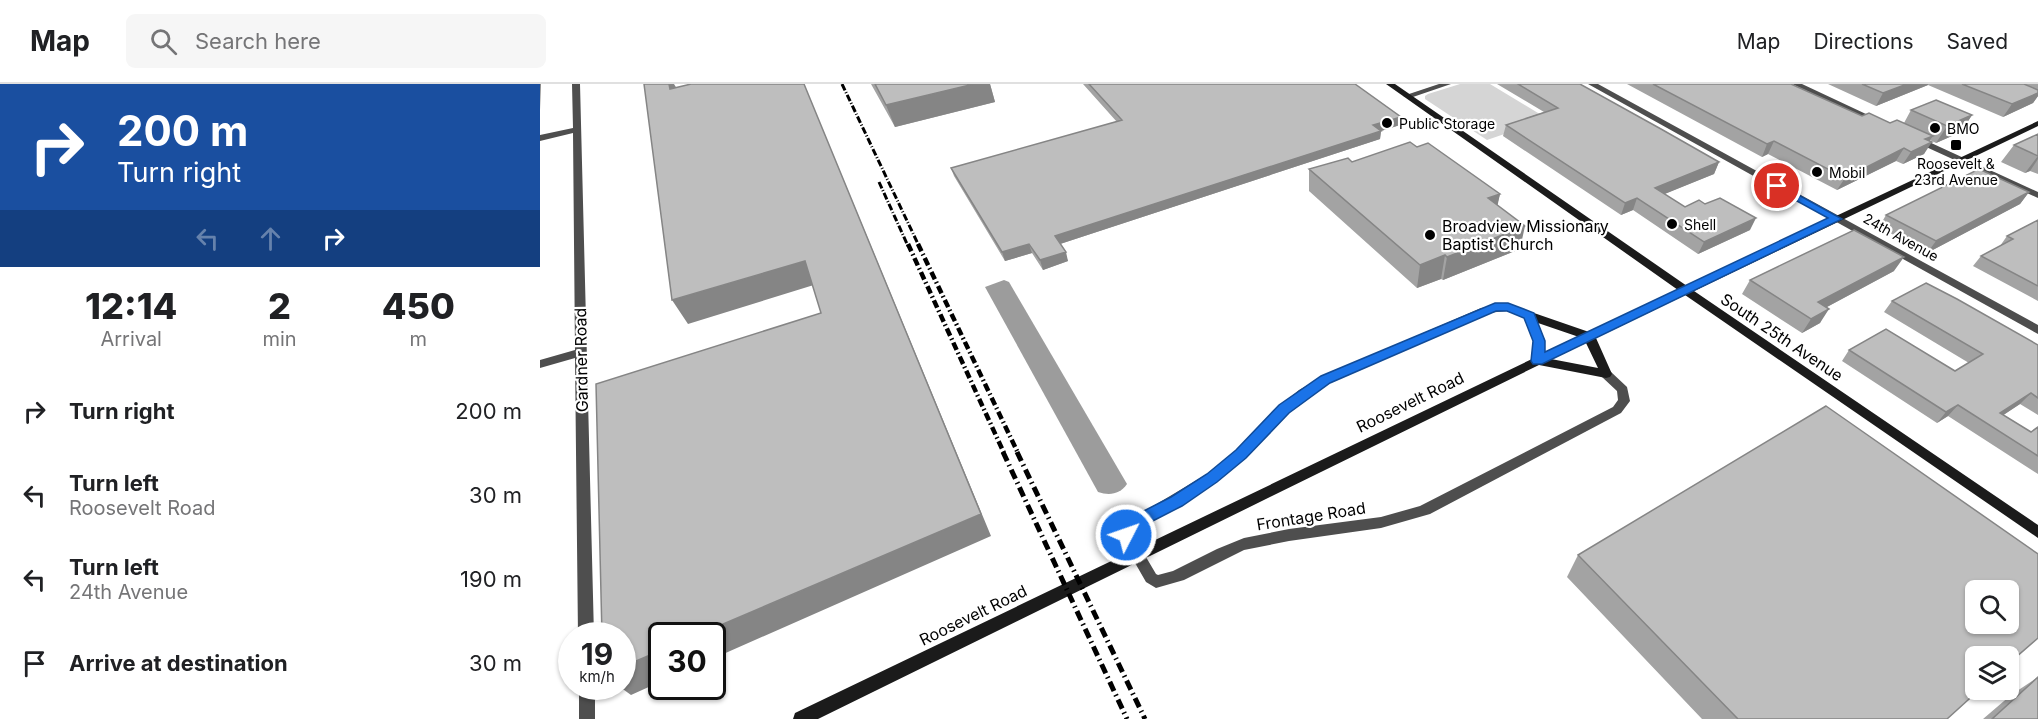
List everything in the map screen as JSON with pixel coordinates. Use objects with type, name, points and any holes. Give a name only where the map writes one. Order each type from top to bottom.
[{"type":"main road","name":"South 25th Avenue","points":[[1390,84],[1686,291],[2038,532]]},
{"type":"main road","name":"Roosevelt Road","points":[[801,719],[1325,463],[2038,123]]},
{"type":"main road","points":[[1530,316],[1589,336],[1606,374]]},
{"type":"main road","points":[[1530,316],[1539,341],[1538,361],[1606,374]]},
{"type":"street","name":"Gardner Road","points":[[576,84],[586,622]]},
{"type":"street","points":[[1407,96],[1447,84]]},
{"type":"street","name":"24th Avenue","points":[[1592,84],[2038,330]]},
{"type":"street","points":[[1796,84],[1889,127]]},
{"type":"street","points":[[540,138],[577,129]]},
{"type":"street","points":[[1910,136],[2038,195]]},
{"type":"street","name":"Frontage Road","points":[[1530,316],[1508,307],[1485,310],[1326,380],[1303,393],[1241,454],[1212,478],[1128,528],[1126,535],[1151,578],[1156,582],[1166,580],[1222,552],[1245,544],[1302,531],[1407,517],[1425,510],[1617,410],[1624,401],[1623,390],[1606,374]]},
{"type":"street","points":[[540,364],[581,352]]},
{"type":"street","points":[[587,700],[587,719]]},
{"type":"shaded area","points":[[1460,84],[1490,84],[1548,119],[1487,140],[1425,99],[1428,94]]},
{"type":"shaded area","points":[[1004,280],[1009,282],[1127,484],[1118,492],[1107,494],[1098,492],[985,287]]},
{"type":"building","points":[[644,84],[669,84],[670,89],[691,84],[804,84],[981,514],[726,623],[648,622],[648,656],[636,661],[636,622],[602,622],[596,384],[821,313],[805,261],[672,300]]},
{"type":"building","points":[[875,84],[974,84],[886,105]]},
{"type":"building","points":[[1089,84],[1355,84],[1401,117],[1373,125],[1381,131],[1055,236],[1066,252],[1040,260],[1029,244],[1002,252],[951,168],[1122,120]]},
{"type":"building","points":[[1518,84],[1580,84],[1661,129],[1719,162],[1655,188],[1685,207],[1699,200],[1705,204],[1720,198],[1756,218],[1704,242],[1637,198],[1625,203],[1506,125],[1558,108]]},
{"type":"building","points":[[1653,84],[1791,84],[1862,116],[1869,113],[1890,123],[1897,120],[1933,136],[1925,139],[1932,142],[1911,152],[1904,148],[1845,178],[1774,141],[1767,144]]},
{"type":"building","points":[[1862,84],[1907,84],[1883,93]]},
{"type":"building","points":[[1962,84],[2024,84],[2038,90],[2038,93],[2012,104]]},
{"type":"building","points":[[1936,100],[1972,115],[1947,126],[1911,110]]},
{"type":"building","points":[[2038,134],[2038,156],[2014,145]]},
{"type":"building","name":"Broadview Missionary Baptist Church","points":[[1410,142],[1417,147],[1428,143],[1500,194],[1488,198],[1525,226],[1447,257],[1445,255],[1420,265],[1309,169],[1348,158],[1352,162]]},
{"type":"building","points":[[1979,169],[2029,192],[1936,241],[1886,215]]},
{"type":"building","points":[[2038,220],[2038,286],[1981,256],[2013,239],[2007,236]]},
{"type":"building","points":[[1854,230],[1904,257],[1818,302],[1829,309],[1811,319],[1750,280]]},
{"type":"building","points":[[1926,283],[2038,345],[2038,398],[2031,393],[2000,413],[2031,432],[2038,427],[2038,456],[1958,405],[1946,412],[1849,350],[1886,329],[1955,371],[1983,354],[1892,301]]},
{"type":"building","points":[[1826,406],[2038,554],[2038,638],[2019,654],[2019,646],[1965,646],[1965,700],[1968,700],[1947,719],[1738,719],[1578,555]]},
{"type":"building","points":[[2038,677],[2038,719],[1992,719],[2013,700],[2019,700],[2019,694]]},
{"type":"railway","points":[[842,84],[919,246]]},
{"type":"railway","points":[[879,182],[908,246]]},
{"type":"railway","points":[[908,244],[1004,453]]},
{"type":"railway","points":[[918,244],[1018,453]]},
{"type":"railway","points":[[1003,452],[1127,719]]},
{"type":"railway","points":[[1017,452],[1145,719]]},
{"type":"place","name":"Public Storage","points":[[1387,123]]},
{"type":"place","name":"BMO","points":[[1935,128]]},
{"type":"place","name":"Roosevelt & 23rd Avenue","points":[[1956,145]]},
{"type":"place","name":"Mobil","points":[[1817,172]]},
{"type":"place","name":"Shell","points":[[1672,224]]},
{"type":"place","name":"Broadview Missionary Baptist Church","points":[[1430,235]]},
{"type":"route","points":[[1126,535],[1128,528],[1135,523],[1176,502],[1212,478],[1241,454],[1284,409],[1303,393],[1326,380],[1495,307],[1508,307],[1530,316],[1539,341],[1538,361],[1836,219],[1777,186]]}]
